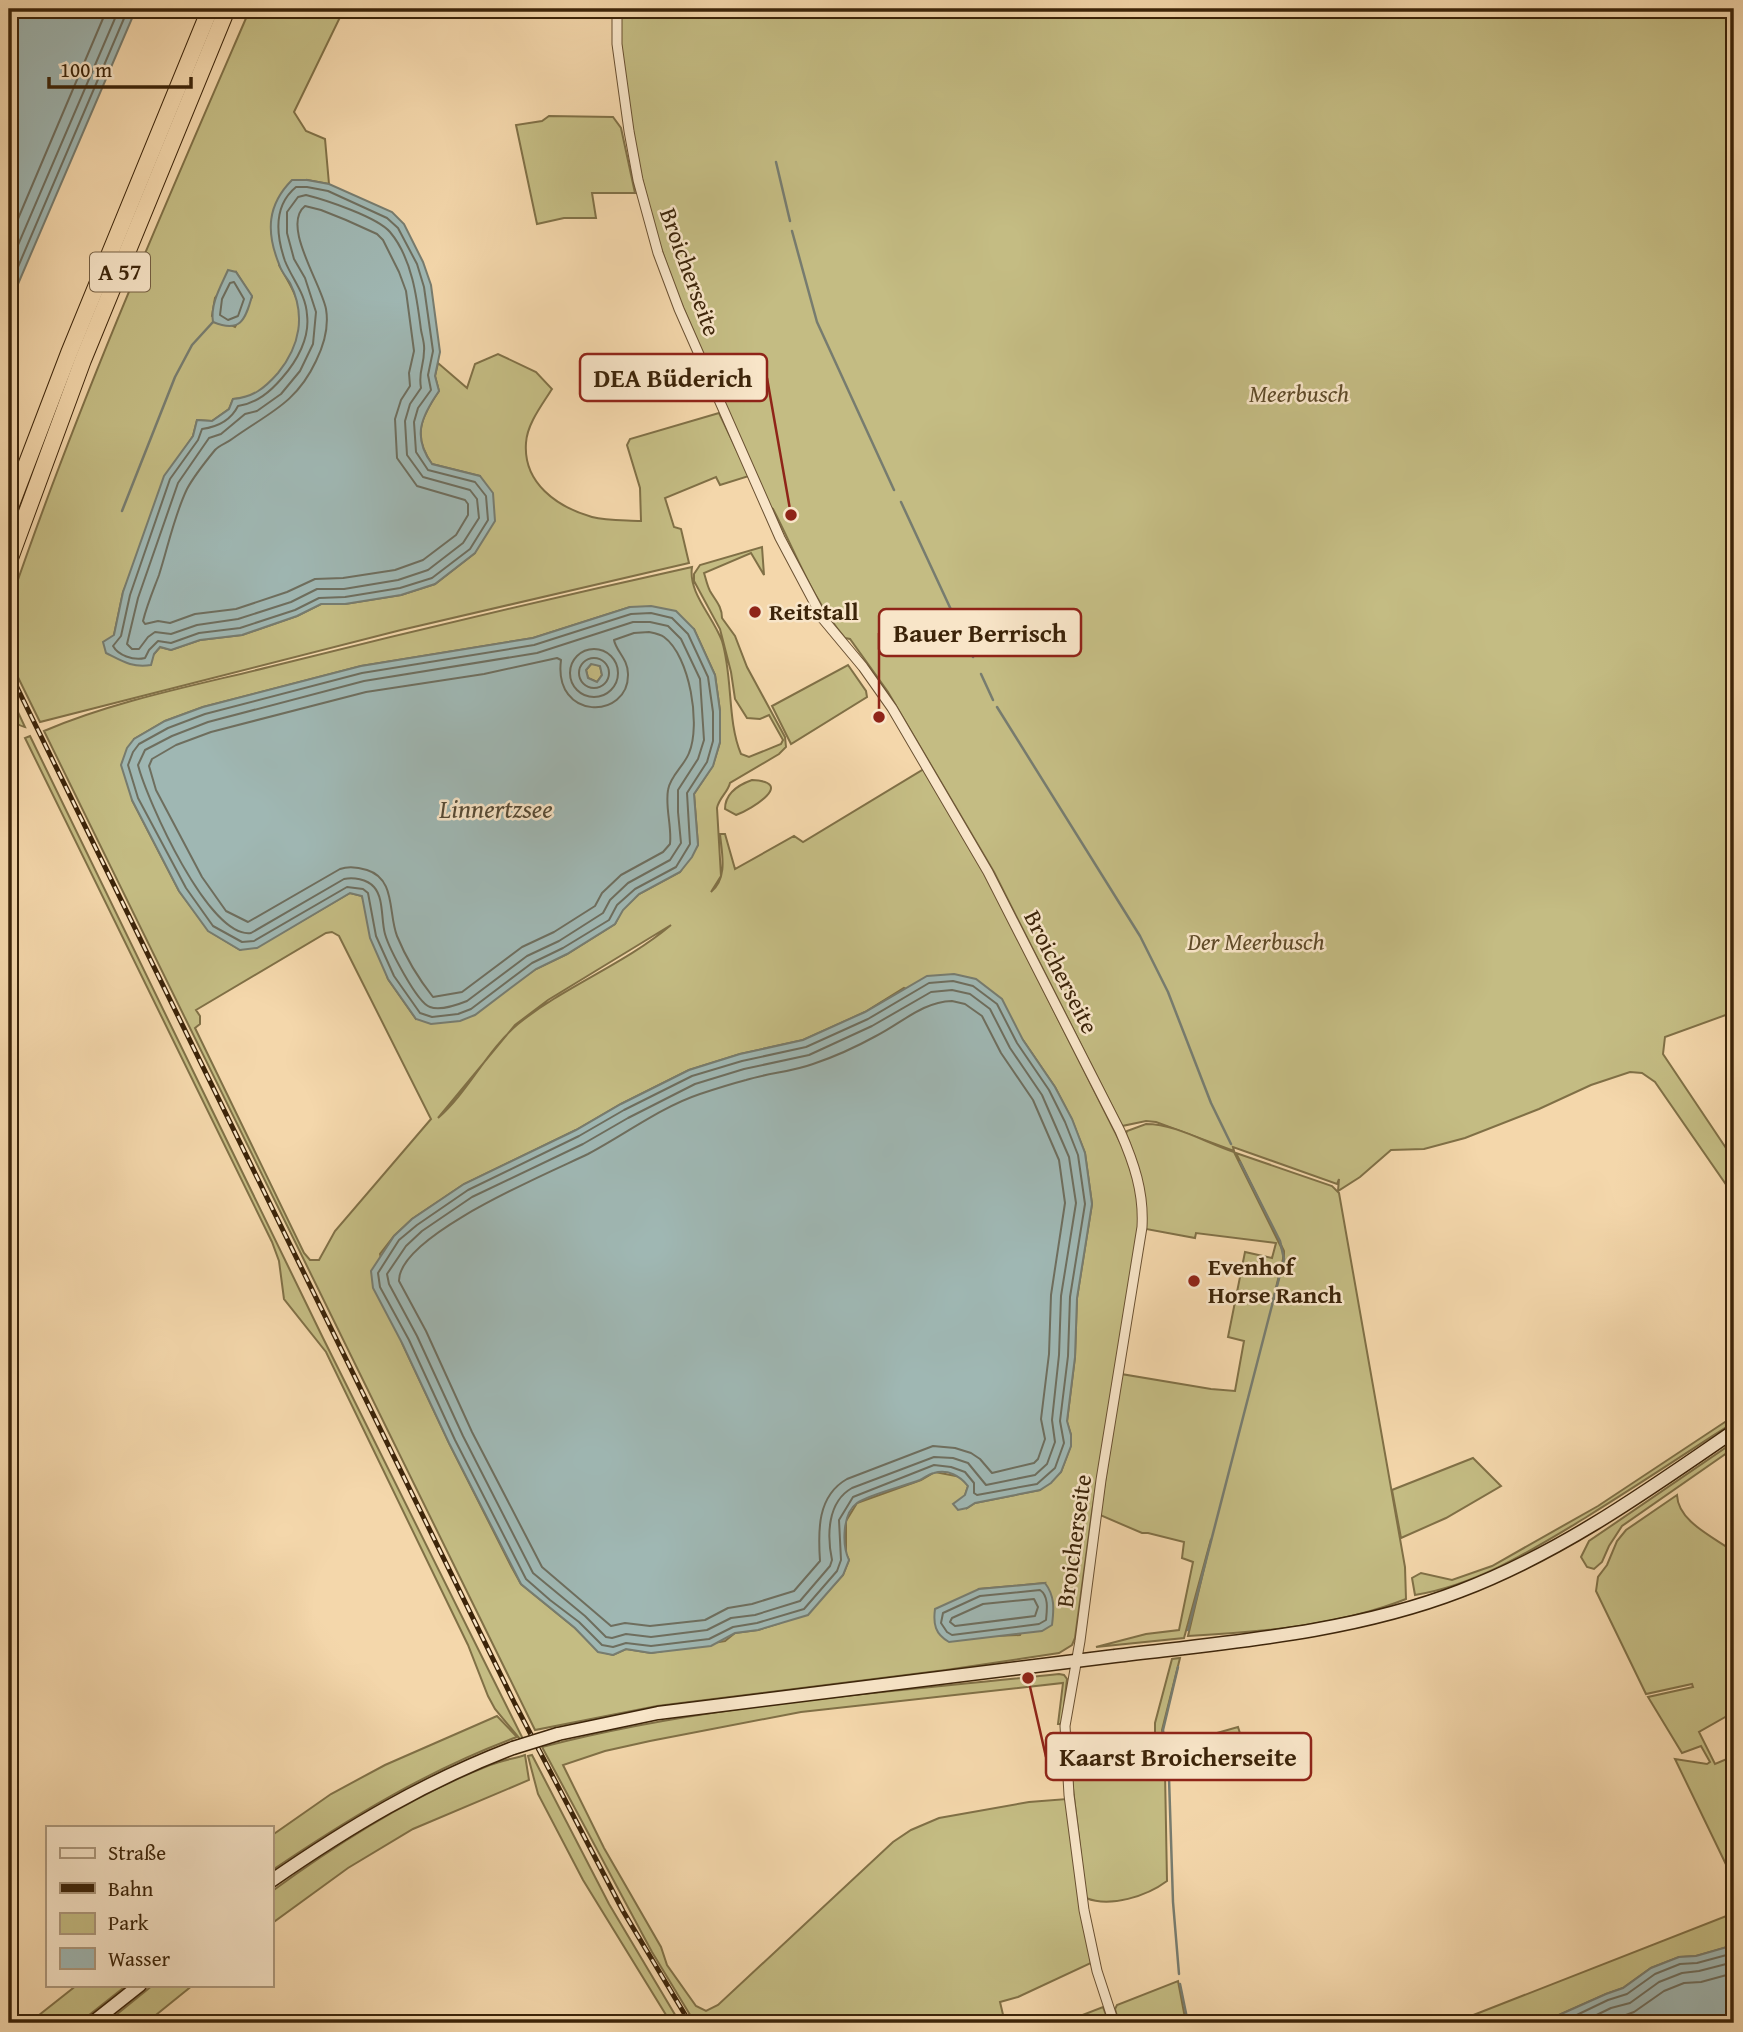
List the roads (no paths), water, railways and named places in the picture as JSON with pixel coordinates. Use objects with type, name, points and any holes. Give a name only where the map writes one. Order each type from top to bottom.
[{"type":"highway","name":"A 57","points":[[9,509],[69,354],[210,9]]},
{"type":"highway","name":"A 57","points":[[9,561],[83,360],[227,9]]},
{"type":"main road","points":[[273,1880],[351,1828],[411,1793],[513,1748],[558,1734],[658,1713],[1252,1639],[1389,1613],[1458,1592],[1505,1573],[1564,1542],[1625,1505],[1734,1431]]},
{"type":"main road","points":[[92,2023],[139,1986]]},
{"type":"street","name":"Broicherseite","points":[[617,9],[617,44],[629,131],[638,180],[655,240],[679,309],[769,513],[823,619],[881,692],[988,872],[1120,1131],[1137,1175],[1142,1201],[1142,1227],[1114,1394],[1065,1726],[1069,1795],[1090,1944],[1114,2023]]},
{"type":"water","points":[[9,9],[136,9],[9,305]]},
{"type":"water","points":[[292,180],[329,184],[392,212],[404,224],[431,285],[440,352],[435,376],[439,391],[421,427],[422,445],[432,464],[480,476],[493,493],[495,521],[475,553],[435,584],[401,595],[345,604],[321,604],[297,616],[242,635],[200,640],[171,650],[160,647],[154,654],[151,665],[127,663],[106,653],[103,642],[114,635],[123,592],[164,476],[193,436],[197,420],[212,421],[229,409],[233,399],[263,388],[278,373],[296,341],[298,307],[275,252],[271,230],[273,209]]},
{"type":"water","points":[[228,270],[236,272],[252,296],[244,318],[230,326],[213,322],[212,315]]},
{"type":"water","name":"Linnertzsee","points":[[651,606],[676,611],[694,629],[715,675],[720,711],[720,742],[713,766],[694,794],[698,845],[680,872],[639,894],[623,910],[615,924],[567,954],[536,969],[475,1015],[460,1021],[431,1024],[416,1019],[388,979],[370,938],[362,896],[350,893],[257,948],[240,950],[208,931],[179,891],[132,800],[121,765],[127,748],[134,739],[165,721],[203,707],[361,666],[533,638],[630,607]],"holes":[[[591,664],[600,666],[602,675],[597,682],[588,678],[586,670]]]},
{"type":"water","points":[[954,974],[976,979],[1002,999],[1023,1040],[1055,1087],[1072,1119],[1085,1153],[1092,1204],[1077,1298],[1075,1357],[1067,1421],[1071,1446],[1061,1472],[1040,1490],[975,1503],[958,1510],[953,1504],[965,1495],[968,1486],[957,1476],[944,1472],[869,1497],[857,1503],[848,1514],[845,1546],[849,1560],[843,1575],[808,1615],[758,1630],[735,1633],[711,1646],[651,1653],[626,1649],[613,1655],[598,1652],[575,1628],[521,1584],[373,1288],[371,1271],[394,1236],[412,1219],[464,1184],[576,1130],[621,1104],[689,1070],[740,1054],[803,1040],[865,1012],[927,976]]},
{"type":"water","points":[[1045,1583],[1052,1598],[1053,1614],[1052,1625],[1042,1631],[949,1642],[936,1628],[935,1609],[979,1589]]},
{"type":"water","points":[[1734,1945],[1734,2023],[1541,2023],[1623,1988],[1651,1968],[1679,1957],[1696,1956]]},
{"type":"waterway","points":[[776,162],[790,221]]},
{"type":"waterway","points":[[792,231],[817,322],[894,490]]},
{"type":"waterway","points":[[122,511],[175,377],[192,345],[213,322]]},
{"type":"waterway","points":[[901,502],[973,657]]},
{"type":"waterway","points":[[981,674],[993,700]]},
{"type":"waterway","points":[[997,707],[1140,936],[1168,992],[1211,1103],[1231,1144]]},
{"type":"waterway","points":[[1188,1630],[1284,1259],[1280,1241],[1240,1162]]},
{"type":"waterway","points":[[1178,1667],[1163,1730],[1169,1778],[1173,1902],[1179,1974]]},
{"type":"waterway","points":[[1180,1984],[1188,2023]]},
{"type":"railway","points":[[9,671],[515,1704],[623,1911],[690,2023]]},
{"type":"place","name":"DEA Büderich","points":[[791,515]]},
{"type":"place","name":"Reitstall","points":[[755,612]]},
{"type":"place","name":"Bauer Berrisch","points":[[879,717]]},
{"type":"place","name":"Evenhof Horse Ranch","points":[[1194,1281]]},
{"type":"place","name":"Kaarst Broicherseite","points":[[1028,1678]]},
{"type":"park label","name":"Meerbusch","points":[[1299,394]]},
{"type":"park label","name":"Der Meerbusch","points":[[1256,942]]}]
